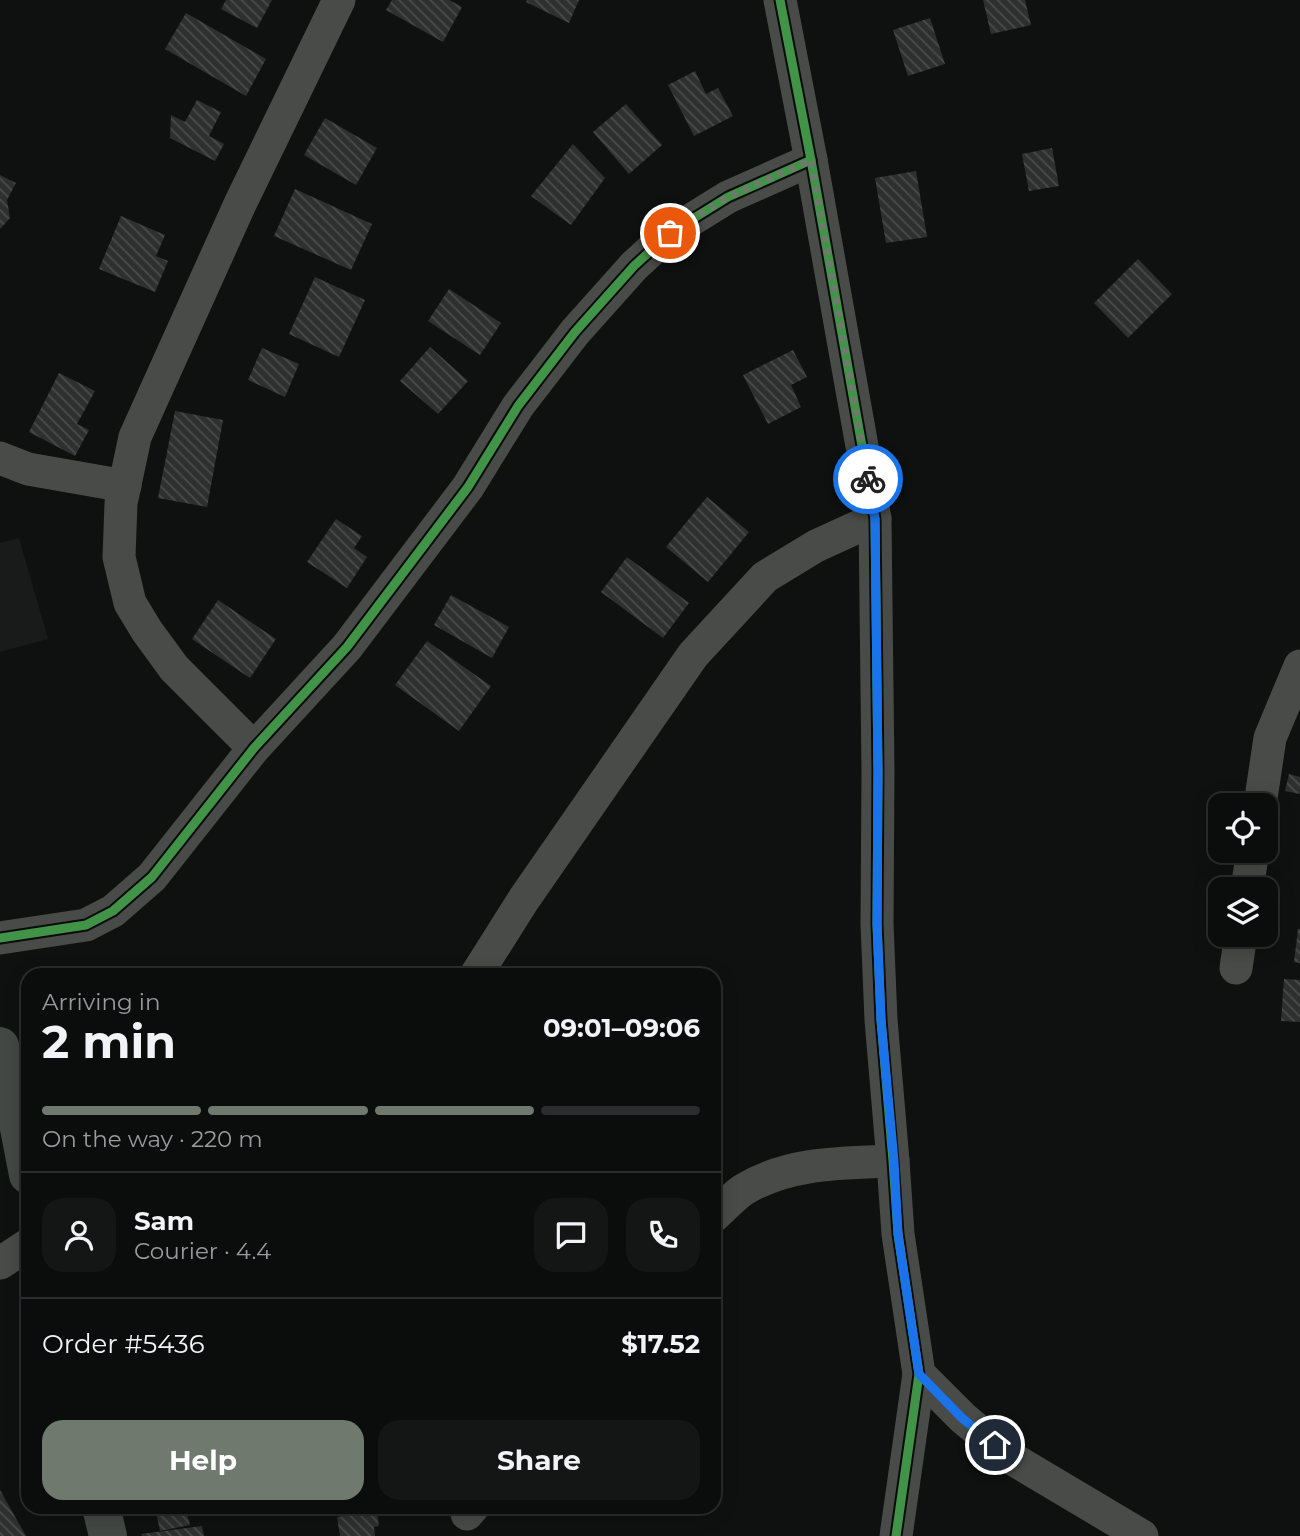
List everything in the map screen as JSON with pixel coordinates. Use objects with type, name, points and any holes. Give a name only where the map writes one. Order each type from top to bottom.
[{"type":"main road","points":[[0,1046],[21,1139]]},
{"type":"main road","points":[[103,1514],[108,1536]]},
{"type":"street","points":[[254,748],[174,668],[130,603],[119,557],[121,503],[135,437],[240,204],[339,0]]},
{"type":"street","points":[[780,0],[875,519],[877,924],[881,1020],[898,1234],[919,1374],[896,1536]]},
{"type":"street","points":[[0,938],[86,925],[113,911],[152,877],[254,748],[348,647],[468,488],[519,406],[575,332],[634,266],[670,233],[728,197],[811,160]]},
{"type":"street","points":[[0,458],[28,469],[125,486]]},
{"type":"street","points":[[480,968],[524,899],[693,654],[765,577],[816,546],[875,519]]},
{"type":"street","points":[[1262,793],[1270,738],[1300,666]]},
{"type":"street","points":[[1236,968],[1239,947]]},
{"type":"street","points":[[721,1210],[742,1191],[782,1172],[838,1163],[894,1161]]},
{"type":"street","points":[[0,1263],[21,1250]]},
{"type":"street","points":[[919,1374],[962,1418],[1011,1458],[1142,1536]]},
{"type":"shaded area","points":[[19,538],[48,639],[0,652],[0,543]]},
{"type":"building","points":[[226,0],[272,0],[257,28],[221,9]]},
{"type":"building","points":[[392,0],[449,0],[462,7],[443,42],[386,10]]},
{"type":"building","points":[[579,0],[569,23],[526,2]]},
{"type":"building","points":[[983,0],[1025,0],[1031,25],[991,34]]},
{"type":"building","points":[[186,13],[266,59],[246,96],[165,49]]},
{"type":"building","points":[[930,18],[945,64],[908,76],[893,30]]},
{"type":"building","points":[[695,71],[706,94],[718,88],[733,116],[694,136],[668,85]]},
{"type":"building","points":[[197,100],[221,112],[209,136],[224,144],[215,161],[170,138],[171,115],[185,122]]},
{"type":"building","points":[[626,104],[662,145],[629,174],[593,132]]},
{"type":"building","points":[[325,118],[377,148],[356,185],[304,155]]},
{"type":"building","points":[[573,144],[605,178],[571,225],[531,196]]},
{"type":"building","points":[[1052,148],[1059,186],[1029,191],[1022,154]]},
{"type":"building","points":[[916,171],[927,237],[886,243],[875,178]]},
{"type":"building","points":[[0,175],[16,183],[7,200],[10,218],[0,229]]},
{"type":"building","points":[[295,189],[372,224],[351,270],[274,236]]},
{"type":"building","points":[[121,216],[165,235],[156,256],[168,261],[155,292],[99,269]]},
{"type":"building","points":[[1138,259],[1172,294],[1128,338],[1094,303]]},
{"type":"building","points":[[315,277],[365,300],[339,357],[289,334]]},
{"type":"building","points":[[449,289],[501,323],[480,355],[428,321]]},
{"type":"building","points":[[430,347],[468,381],[438,414],[400,381]]},
{"type":"building","points":[[262,348],[299,364],[285,397],[248,380]]},
{"type":"building","points":[[793,350],[807,377],[791,385],[801,407],[768,424],[743,375]]},
{"type":"building","points":[[59,373],[95,391],[77,424],[89,430],[75,456],[29,432]]},
{"type":"building","points":[[175,411],[223,420],[207,507],[158,498]]},
{"type":"building","points":[[707,497],[749,532],[708,582],[666,547]]},
{"type":"building","points":[[336,519],[362,536],[354,548],[367,557],[347,588],[307,562]]},
{"type":"building","points":[[627,557],[689,603],[663,638],[601,592]]},
{"type":"building","points":[[451,595],[509,627],[492,658],[434,625]]},
{"type":"building","points":[[218,600],[276,639],[250,678],[192,639]]},
{"type":"building","points":[[427,641],[491,686],[459,731],[395,685]]},
{"type":"building","points":[[1289,774],[1300,777],[1300,794],[1285,791]]},
{"type":"building","points":[[1300,929],[1300,963],[1294,962]]},
{"type":"building","points":[[1284,979],[1300,980],[1300,1022],[1281,1021]]},
{"type":"building","points":[[0,1490],[26,1536],[0,1536]]},
{"type":"building","points":[[156,1514],[187,1514],[190,1525],[160,1531]]},
{"type":"building","points":[[377,1514],[379,1526],[374,1527],[375,1536],[340,1536],[337,1517]]},
{"type":"building","points":[[202,1526],[204,1536],[141,1534]]},
{"type":"cycle path","points":[[780,0],[875,519],[877,924],[881,1020],[898,1234],[919,1374],[896,1536]]},
{"type":"cycle path","points":[[0,938],[86,925],[113,911],[152,877],[254,748],[347,647],[468,487],[518,406],[575,332],[634,266],[670,233],[728,197],[811,160]]},
{"type":"way so far","points":[[670,233],[728,197],[811,160],[868,479]]},
{"type":"route","points":[[868,479],[875,519],[877,924],[881,1020],[898,1234],[919,1374],[962,1418],[995,1445]]}]
